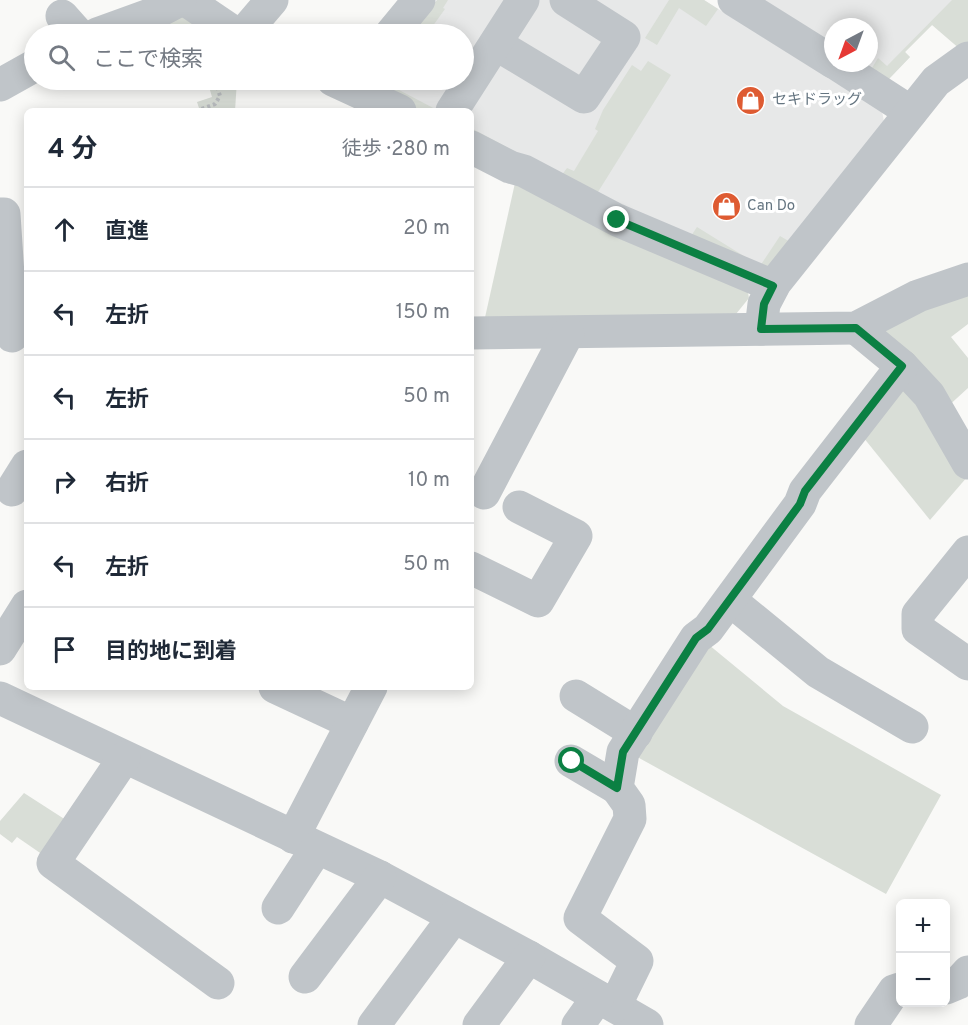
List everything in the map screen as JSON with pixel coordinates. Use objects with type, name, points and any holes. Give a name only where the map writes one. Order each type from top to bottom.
[{"type":"street","points":[[125,24],[155,13],[180,0]]},
{"type":"street","points":[[186,0],[221,24]]},
{"type":"street","points":[[252,24],[272,0]]},
{"type":"street","points":[[399,24],[419,0]]},
{"type":"street","points":[[474,78],[523,0]]},
{"type":"street","points":[[496,44],[584,97],[624,37],[566,0]]},
{"type":"street","points":[[734,0],[824,56]]},
{"type":"street","points":[[761,329],[764,304],[773,286],[936,81],[968,58]]},
{"type":"street","points":[[0,85],[24,72]]},
{"type":"street","points":[[849,72],[911,112]]},
{"type":"street","points":[[362,90],[395,108]]},
{"type":"street","points":[[454,108],[466,90]]},
{"type":"street","points":[[474,149],[510,167],[524,171],[617,220],[773,286]]},
{"type":"street","points":[[0,214],[4,214],[13,336]]},
{"type":"street","points":[[474,333],[856,328],[918,296],[968,279]]},
{"type":"street","points":[[856,328],[902,366],[929,395],[968,463]]},
{"type":"street","points":[[484,493],[568,333]]},
{"type":"street","points":[[617,788],[623,752],[696,638],[708,629],[800,504],[805,491],[902,366]]},
{"type":"street","points":[[474,569],[538,601],[576,536],[519,507]]},
{"type":"street","points":[[968,552],[918,614],[918,629],[968,664]]},
{"type":"street","points":[[729,600],[819,672],[912,727]]},
{"type":"street","points":[[0,649],[24,611]]},
{"type":"street","points":[[281,690],[352,723]]},
{"type":"street","points":[[278,908],[352,723],[369,690]]},
{"type":"street","points":[[576,696],[636,733]]},
{"type":"street","points":[[0,698],[380,877],[529,957],[647,1025]]},
{"type":"street","points":[[124,758],[53,863],[218,984]]},
{"type":"street","points":[[572,761],[617,788],[629,805],[630,819],[580,918],[637,961],[607,1002],[578,1025]]},
{"type":"street","points":[[305,977],[380,877]]},
{"type":"street","points":[[374,1025],[454,917]]},
{"type":"street","points":[[479,1025],[529,957]]},
{"type":"street","points":[[950,986],[958,983],[968,972]]},
{"type":"street","points":[[871,1025],[896,990]]},
{"type":"path","points":[[204,108],[215,104],[220,96],[218,90]]},
{"type":"shaded area","points":[[437,0],[704,0],[882,111],[885,127],[773,268],[755,271],[474,138],[474,108],[414,108],[389,90],[474,90],[474,24],[417,24]]},
{"type":"shaded area","points":[[437,0],[448,0],[443,8],[445,9],[434,24],[417,24]]},
{"type":"shaded area","points":[[669,0],[704,0],[718,9],[706,26],[679,8],[657,45],[645,38]]},
{"type":"shaded area","points":[[757,0],[957,0],[905,52],[910,57],[887,81],[872,72],[878,72],[878,18],[824,18],[824,41]]},
{"type":"shaded area","points":[[952,0],[968,0],[968,45],[961,50],[932,25],[905,52],[910,57],[887,81],[877,72],[878,58],[887,66]]},
{"type":"shaded area","points":[[179,13],[200,24],[151,24]]},
{"type":"shaded area","points":[[648,61],[671,75],[593,200],[474,140],[474,130],[561,176],[567,168],[574,171],[598,131],[595,129],[603,110],[632,65],[641,71]]},
{"type":"shaded area","points":[[210,90],[236,90],[235,108],[199,108],[197,102],[212,97]]},
{"type":"shaded area","points":[[379,90],[399,90],[433,108],[411,108],[380,94]]},
{"type":"shaded area","points":[[517,174],[746,282],[749,298],[736,314],[484,322]]},
{"type":"shaded area","points":[[697,227],[760,266],[780,236],[792,243],[773,268],[755,271],[687,242]]},
{"type":"shaded area","points":[[968,281],[968,324],[951,337],[968,358],[968,388],[945,409],[877,331]]},
{"type":"shaded area","points":[[911,382],[968,476],[930,520],[859,432]]},
{"type":"shaded area","points":[[703,640],[783,706],[941,795],[886,894],[630,753]]},
{"type":"shaded area","points":[[24,793],[69,822],[46,857],[17,837],[12,843],[0,834],[0,821]]},
{"type":"place","name":"セキドラッグ","points":[[751,100]]},
{"type":"place","name":"Can Do","points":[[726,206]]},
{"type":"route","points":[[572,761],[617,788],[623,752],[696,638],[708,629],[800,504],[805,491],[902,366],[856,328],[761,329],[764,304],[773,286],[617,220]]}]
